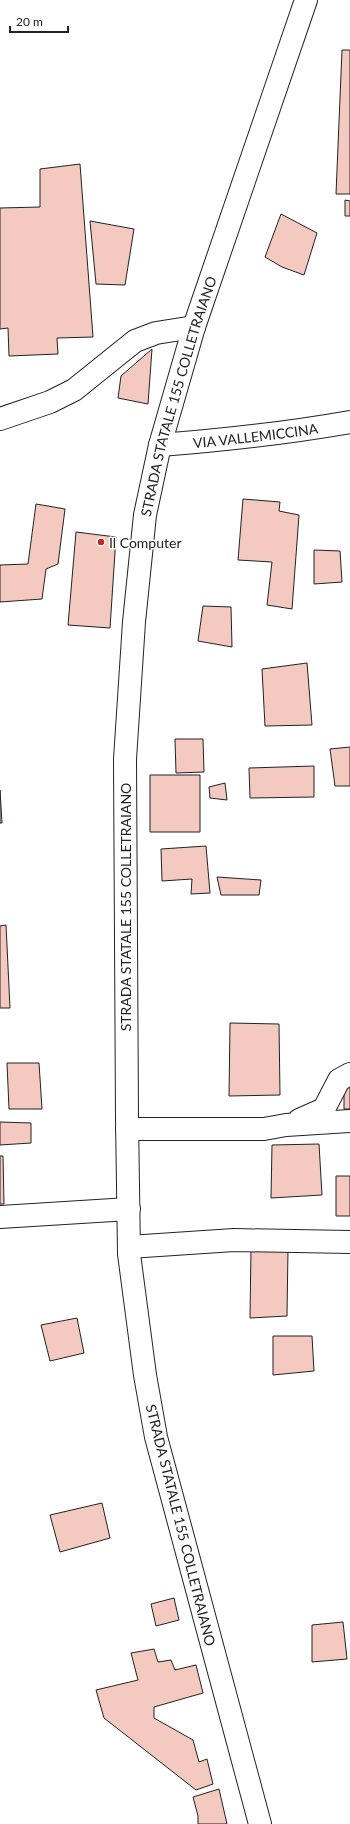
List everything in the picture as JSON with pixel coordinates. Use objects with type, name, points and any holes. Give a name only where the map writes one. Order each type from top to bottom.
[{"type":"main road","name":"STRADA STATALE 155 COLLETRAIANO","points":[[260,1824],[156,1438],[145,1375],[129,1248],[125,759],[134,622],[145,515],[160,445],[194,327],[306,0]]},
{"type":"main road","points":[[0,418],[50,402],[74,390],[135,340],[156,333],[194,327]]},
{"type":"main road","name":"VIA VALLEMICCINA","points":[[160,445],[239,439],[301,431],[350,422]]},
{"type":"main road","points":[[286,1125],[324,1109],[339,1080],[350,1074]]},
{"type":"main road","points":[[127,1129],[264,1129],[286,1125],[350,1121]]},
{"type":"main road","points":[[0,1218],[129,1209]]},
{"type":"main road","points":[[129,1248],[234,1240],[350,1242]]},
{"type":"building","points":[[342,50],[350,50],[350,194],[336,194]]},
{"type":"building","points":[[80,164],[93,337],[57,338],[58,354],[9,356],[8,328],[0,329],[0,208],[40,207],[40,169]]},
{"type":"building","points":[[345,200],[350,201],[350,216],[345,216]]},
{"type":"building","points":[[281,214],[317,233],[304,275],[282,267],[265,257]]},
{"type":"building","points":[[90,221],[134,229],[125,285],[96,284]]},
{"type":"building","points":[[152,349],[148,404],[118,398],[121,376]]},
{"type":"building","points":[[243,499],[280,502],[279,511],[299,515],[292,609],[267,605],[272,562],[238,560]]},
{"type":"building","points":[[36,504],[65,509],[58,564],[46,569],[42,599],[0,602],[0,565],[28,564]]},
{"type":"building","points":[[76,532],[116,537],[110,628],[68,625]]},
{"type":"building","points":[[314,550],[340,551],[342,582],[314,584]]},
{"type":"building","points":[[203,606],[231,607],[232,647],[198,641]]},
{"type":"building","points":[[307,663],[312,725],[265,726],[262,669]]},
{"type":"building","points":[[175,739],[203,739],[204,772],[176,773]]},
{"type":"building","points":[[350,747],[350,786],[335,786],[330,749]]},
{"type":"building","points":[[314,766],[314,797],[250,798],[249,768]]},
{"type":"building","points":[[150,775],[200,775],[200,832],[150,832]]},
{"type":"building","points":[[225,783],[227,800],[210,798],[209,787]]},
{"type":"building","points":[[0,790],[2,823],[0,823]]},
{"type":"building","points":[[206,846],[210,893],[191,894],[192,879],[162,881],[161,849]]},
{"type":"building","points":[[217,877],[261,880],[259,895],[221,895]]},
{"type":"building","points":[[6,925],[10,1008],[0,1008],[0,926]]},
{"type":"building","points":[[230,1023],[279,1024],[280,1095],[229,1096]]},
{"type":"building","points":[[7,1063],[39,1063],[42,1109],[9,1109]]},
{"type":"building","points":[[350,1082],[350,1109],[344,1109],[344,1085]]},
{"type":"building","points":[[0,1122],[31,1123],[31,1143],[0,1145]]},
{"type":"building","points":[[319,1144],[322,1195],[271,1198],[272,1145]]},
{"type":"building","points":[[0,1156],[3,1156],[4,1204],[0,1204]]},
{"type":"building","points":[[336,1176],[350,1176],[350,1216],[336,1216]]},
{"type":"building","points":[[251,1248],[288,1249],[287,1316],[250,1318]]},
{"type":"building","points":[[77,1318],[84,1353],[50,1361],[41,1325]]},
{"type":"building","points":[[273,1336],[312,1336],[314,1371],[273,1375]]},
{"type":"building","points":[[102,1503],[110,1538],[60,1552],[50,1515]]},
{"type":"building","points":[[174,1598],[179,1620],[156,1626],[151,1604]]},
{"type":"building","points":[[343,1622],[347,1659],[312,1662],[312,1625]]},
{"type":"building","points":[[154,1649],[158,1662],[171,1660],[175,1670],[196,1665],[203,1693],[154,1707],[154,1718],[193,1740],[199,1762],[207,1759],[213,1784],[196,1790],[104,1718],[96,1690],[138,1680],[131,1653]]},
{"type":"building","points":[[219,1789],[227,1824],[198,1824],[198,1816],[193,1797]]},
{"type":"place","name":"Il Computer","points":[[101,542]]}]
